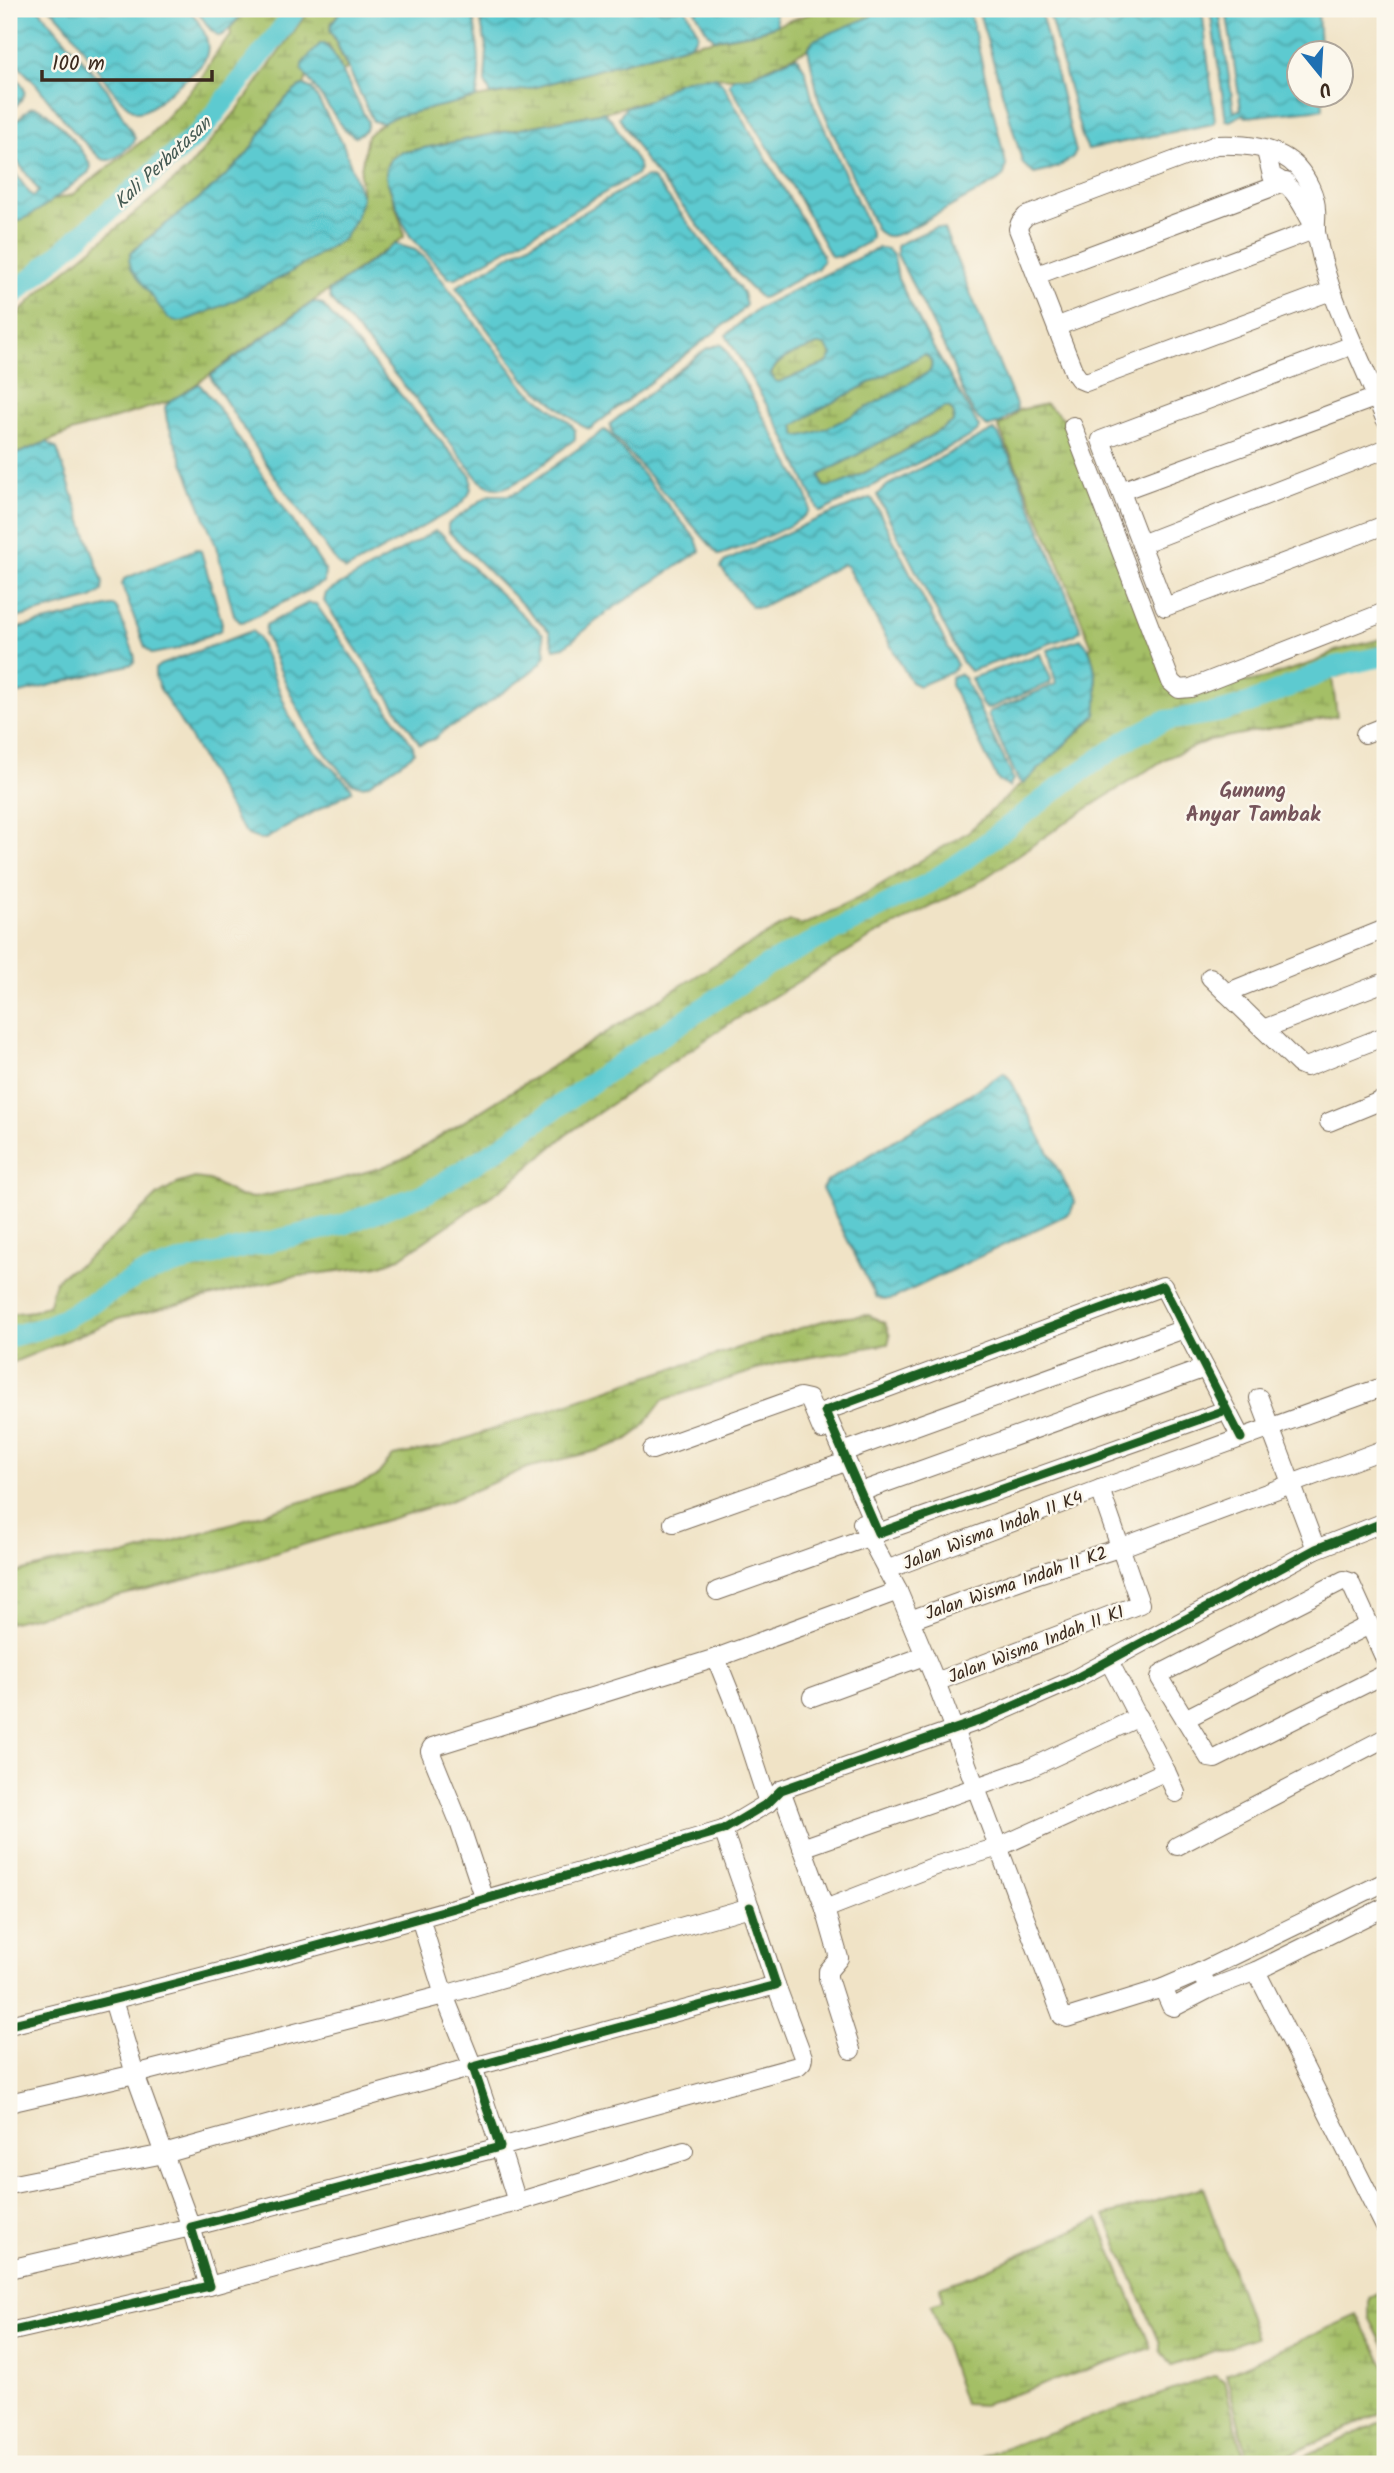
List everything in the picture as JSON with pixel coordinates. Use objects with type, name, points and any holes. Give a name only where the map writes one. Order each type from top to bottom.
[{"type":"street","points":[[1331,291],[1086,383],[1074,372],[1018,229],[1026,216],[1216,145],[1245,144],[1289,159],[1309,185],[1316,207],[1316,229],[1331,291],[1385,419]]},
{"type":"street","points":[[1266,150],[1272,176],[1286,182],[1295,191],[1303,210],[1316,229]]},
{"type":"street","points":[[1037,275],[1286,182]]},
{"type":"street","points":[[1058,326],[1316,229]]},
{"type":"street","points":[[1353,345],[1101,440],[1165,607],[1385,525]]},
{"type":"street","points":[[1121,491],[1377,397]]},
{"type":"street","points":[[1073,426],[1171,682],[1179,688],[1191,688],[1385,611]]},
{"type":"street","points":[[1141,544],[1385,449]]},
{"type":"street","points":[[1364,734],[1385,726]]},
{"type":"street","points":[[1226,993],[1385,929]]},
{"type":"street","points":[[1210,977],[1299,1064],[1306,1067],[1385,1036]]},
{"type":"street","points":[[1263,1029],[1385,982]]},
{"type":"street","points":[[1329,1122],[1385,1099]]},
{"type":"street","points":[[1241,1438],[1163,1286],[825,1411],[868,1537],[911,1620],[1065,2018],[1167,1996],[1174,2007],[1205,1982],[1385,1882]]},
{"type":"street","points":[[673,1523],[1184,1329]]},
{"type":"street","points":[[860,1492],[1205,1368]]},
{"type":"street","name":"Jalan Wisma Indah II K4","points":[[886,1570],[1385,1386]]},
{"type":"street","points":[[652,1450],[800,1397],[809,1399],[860,1492],[878,1533],[1226,1410]]},
{"type":"street","points":[[1259,1398],[1316,1549]]},
{"type":"street","name":"Jalan Wisma Indah II K2","points":[[911,1620],[1122,1547],[1385,1449]]},
{"type":"street","name":"Jalan Wisma Indah II K1","points":[[936,1682],[1137,1606],[1140,1601],[1100,1489]]},
{"type":"street","points":[[9,2025],[420,1918],[723,1830],[768,1803],[781,1790],[985,1719],[1036,1697],[1109,1661],[1316,1549],[1385,1522]]},
{"type":"street","points":[[717,1591],[868,1537]]},
{"type":"street","points":[[1385,1659],[1350,1582],[1344,1580],[1162,1673],[1160,1678],[1209,1758],[1215,1759],[1385,1674]]},
{"type":"street","points":[[485,1900],[459,1822],[430,1751],[432,1747],[716,1658],[898,1591]]},
{"type":"street","points":[[1185,1719],[1369,1625]]},
{"type":"street","points":[[812,1697],[924,1656]]},
{"type":"street","points":[[716,1658],[741,1720],[768,1803]]},
{"type":"street","points":[[1109,1661],[1176,1793]]},
{"type":"street","points":[[802,1848],[1028,1769],[1139,1717]]},
{"type":"street","points":[[1177,1846],[1385,1738]]},
{"type":"street","points":[[825,1909],[939,1865],[999,1847],[1166,1770]]},
{"type":"street","points":[[781,1790],[825,1909],[839,1958],[828,1971],[828,1978],[851,2050]]},
{"type":"street","points":[[9,2269],[191,2227],[798,2066],[803,2057],[723,1830]]},
{"type":"street","points":[[9,2103],[135,2074],[444,1995],[750,1907]]},
{"type":"street","points":[[1205,1982],[1256,1971],[1385,1907]]},
{"type":"street","points":[[420,1918],[444,1995],[473,2067],[517,2202]]},
{"type":"street","points":[[1256,1971],[1385,2227]]},
{"type":"street","points":[[9,2185],[164,2154],[776,1985]]},
{"type":"street","points":[[113,2000],[135,2074],[191,2227],[209,2286]]},
{"type":"street","points":[[9,2332],[209,2286],[517,2202],[684,2151]]},
{"type":"green space","points":[[247,9],[287,9],[231,86],[177,148],[56,245],[9,292],[9,244],[12,236],[10,224],[32,214],[52,200],[72,195],[150,135],[200,80],[220,47],[231,36],[230,28]]},
{"type":"green space","points":[[310,9],[342,9],[330,29],[346,70],[342,71],[328,44],[303,70],[307,76],[304,85],[279,106],[246,155],[233,169],[131,253],[227,304],[286,275],[344,238],[356,218],[362,197],[360,175],[367,136],[393,117],[529,89],[690,44],[757,32],[823,9],[876,9],[870,17],[810,44],[808,49],[751,76],[705,77],[677,83],[649,100],[608,111],[399,153],[389,161],[386,171],[404,237],[170,401],[71,432],[9,457],[9,323],[43,289],[187,170],[238,109]]},
{"type":"green space","points":[[817,345],[825,345],[832,355],[827,363],[779,382],[775,381],[771,375],[778,364]]},
{"type":"green space","points":[[924,354],[931,361],[930,371],[843,420],[808,435],[797,436],[793,426]]},
{"type":"green space","points":[[1046,404],[1073,426],[1171,682],[1191,688],[1258,680],[1315,662],[1335,651],[1385,638],[1385,664],[1332,678],[1337,716],[1210,740],[1167,758],[1075,816],[976,884],[873,936],[730,1023],[566,1135],[511,1182],[400,1258],[378,1266],[291,1277],[118,1319],[9,1364],[9,1314],[34,1311],[49,1304],[55,1282],[61,1275],[81,1264],[158,1195],[179,1183],[195,1178],[209,1180],[239,1196],[254,1198],[337,1180],[407,1157],[714,965],[790,921],[803,925],[857,899],[968,832],[1093,719],[1097,693],[1089,648],[1092,647],[1054,551],[998,426],[1019,410]]},
{"type":"green space","points":[[945,407],[950,408],[954,414],[953,422],[877,467],[832,488],[823,486],[820,475]]},
{"type":"green space","points":[[868,1315],[885,1323],[890,1336],[888,1344],[778,1363],[663,1400],[640,1430],[625,1441],[527,1468],[447,1502],[188,1579],[9,1623],[9,1575],[61,1561],[128,1555],[360,1484],[376,1477],[393,1456],[441,1447],[621,1385],[829,1319]]},
{"type":"green space","points":[[1203,2187],[1256,2337],[1171,2366],[1160,2350],[1160,2343],[1105,2216]]},
{"type":"green space","points":[[1098,2219],[1151,2348],[983,2405],[964,2404],[931,2305],[942,2301],[940,2287],[974,2275]]},
{"type":"green space","points":[[1385,2289],[1385,2349],[1369,2317],[1369,2297]]},
{"type":"green space","points":[[1357,2315],[1385,2366],[1385,2411],[1269,2464],[1257,2464],[1248,2459],[1226,2374]]},
{"type":"green space","points":[[1216,2375],[1224,2381],[1246,2464],[974,2464],[984,2455]]},
{"type":"green space","points":[[1385,2420],[1385,2464],[1288,2464]]},
{"type":"water","points":[[9,9],[39,9],[107,89],[135,138],[134,142],[114,159],[100,158],[9,56]]},
{"type":"water","points":[[51,9],[188,9],[204,32],[207,42],[205,59],[195,72],[151,107],[136,112],[114,92],[73,33]]},
{"type":"water","points":[[196,9],[247,9],[219,36],[210,29]]},
{"type":"water","points":[[342,9],[472,9],[479,65],[476,98],[394,117],[383,123],[373,121],[330,29]]},
{"type":"water","points":[[478,9],[686,9],[698,33],[690,44],[529,89],[491,95],[485,82],[487,51]]},
{"type":"water","points":[[694,9],[774,9],[777,25],[757,32],[715,39],[708,33]]},
{"type":"water","points":[[876,9],[969,9],[1006,164],[1004,174],[995,183],[904,232],[889,236],[876,229],[819,101],[808,49],[813,40],[870,17]]},
{"type":"water","points":[[978,9],[1040,9],[1076,152],[1064,164],[1034,174],[1023,164]]},
{"type":"water","points":[[1048,9],[1202,9],[1215,121],[1212,124],[1088,149],[1082,137]]},
{"type":"water","points":[[1210,9],[1219,9],[1234,112],[1241,109],[1226,9],[1318,9],[1319,38],[1286,38],[1286,108],[1323,109],[1246,117],[1243,114],[1230,121],[1226,120]]},
{"type":"water","points":[[324,43],[333,53],[368,122],[366,130],[355,137],[345,130],[302,70],[302,64]]},
{"type":"water","points":[[797,57],[805,70],[814,105],[871,232],[868,242],[840,257],[831,256],[729,84],[734,78],[751,76]]},
{"type":"water","points":[[9,69],[23,87],[24,95],[9,112]]},
{"type":"water","points":[[716,77],[822,254],[823,261],[817,269],[761,298],[747,285],[647,163],[619,117],[626,107],[649,100],[677,83],[692,78]]},
{"type":"water","points":[[304,85],[312,89],[343,144],[362,197],[356,218],[344,238],[286,275],[227,304],[184,321],[177,322],[168,318],[131,268],[131,253],[233,169],[246,155],[279,106]]},
{"type":"water","points":[[35,107],[49,115],[66,132],[91,167],[88,173],[41,208],[10,224],[9,165],[31,195],[34,196],[39,191],[9,150],[9,128],[30,108]]},
{"type":"water","points":[[604,112],[612,120],[638,164],[640,169],[637,174],[456,278],[449,278],[410,236],[386,178],[386,168],[390,160],[399,153]]},
{"type":"water","points":[[649,177],[743,293],[746,305],[590,429],[582,426],[525,380],[456,287],[643,178]]},
{"type":"water","points":[[936,227],[944,229],[1017,407],[1016,411],[1000,423],[988,427],[969,406],[949,357],[897,254],[897,245]]},
{"type":"water","points":[[395,244],[415,250],[425,258],[525,388],[575,430],[575,439],[530,474],[511,485],[496,488],[478,479],[415,398],[330,299],[329,291]]},
{"type":"water","points":[[878,248],[887,249],[894,256],[898,279],[929,340],[979,427],[977,432],[821,512],[783,433],[726,335],[758,308]],"holes":[[[817,345],[825,345],[832,355],[827,363],[779,382],[775,381],[771,374],[778,363],[790,355]],[[924,354],[931,361],[930,371],[863,410],[824,429],[797,436],[794,426],[818,410]],[[945,407],[950,408],[954,414],[953,422],[886,462],[847,481],[823,486],[820,475]]]},
{"type":"water","points":[[313,302],[322,304],[471,476],[469,494],[456,508],[346,570],[337,563],[273,474],[211,375]]},
{"type":"water","points":[[721,344],[800,482],[809,509],[802,518],[792,524],[719,555],[613,435],[610,424],[706,349]]},
{"type":"water","points":[[199,384],[214,401],[325,570],[324,582],[246,621],[240,622],[234,615],[216,546],[167,421],[165,407],[170,401]]},
{"type":"water","points":[[604,430],[696,539],[700,551],[606,613],[564,647],[554,649],[549,631],[448,531],[448,524],[489,495],[518,492]]},
{"type":"water","points":[[994,430],[1017,472],[1081,630],[1074,635],[970,671],[963,663],[877,495],[888,485]]},
{"type":"water","points":[[47,442],[57,449],[103,582],[102,591],[92,598],[9,620],[9,457]]},
{"type":"water","points":[[870,498],[957,665],[952,672],[919,686],[911,682],[843,564],[761,607],[752,607],[721,568],[724,562]]},
{"type":"water","points":[[435,531],[442,534],[459,555],[543,634],[546,655],[540,664],[523,678],[463,721],[447,728],[434,739],[420,744],[324,601],[326,593]]},
{"type":"water","points":[[196,549],[201,551],[222,623],[221,630],[177,649],[152,654],[145,647],[122,585],[124,579]]},
{"type":"water","points":[[308,603],[316,604],[413,746],[414,752],[411,756],[367,785],[357,785],[349,781],[324,751],[295,703],[265,634],[266,625]]},
{"type":"water","points":[[111,606],[118,610],[134,654],[135,660],[132,664],[9,696],[9,630]]},
{"type":"water","points":[[252,631],[258,637],[290,717],[304,740],[352,791],[265,839],[248,835],[236,820],[155,676],[155,669],[160,665]]},
{"type":"water","points":[[1081,639],[1086,644],[1093,663],[1097,686],[1096,715],[1023,784],[1018,780],[989,712],[1056,684],[1048,650]]},
{"type":"water","points":[[1040,654],[1051,679],[1050,683],[987,709],[982,705],[971,678]]},
{"type":"water","points":[[959,674],[964,678],[1010,771],[1013,779],[1009,787],[998,780],[951,685],[951,677]]},
{"type":"water","points":[[1004,1073],[1010,1079],[1075,1202],[1070,1213],[894,1298],[884,1300],[876,1297],[822,1189],[826,1182]]},
{"type":"waterway","name":"Kali Perbatasan","points":[[9,298],[201,131],[296,9]]},
{"type":"waterway","points":[[9,1337],[42,1328],[67,1317],[138,1276],[178,1263],[345,1224],[428,1192],[498,1149],[769,964],[929,883],[1128,739],[1163,721],[1220,712],[1248,704],[1337,666],[1385,656]]},
{"type":"cycle path","points":[[1226,1410],[878,1533],[825,1411],[1163,1286],[1241,1438]]},
{"type":"cycle path","points":[[9,2025],[367,1932],[723,1830],[768,1803],[781,1790],[984,1719],[1071,1681],[1316,1549],[1385,1522]]},
{"type":"cycle path","points":[[9,2332],[209,2286],[191,2227],[500,2147],[473,2067],[776,1985],[750,1907]]},
{"type":"district","name":"Gunung Anyar Tambak","points":[[1253,802]]}]
